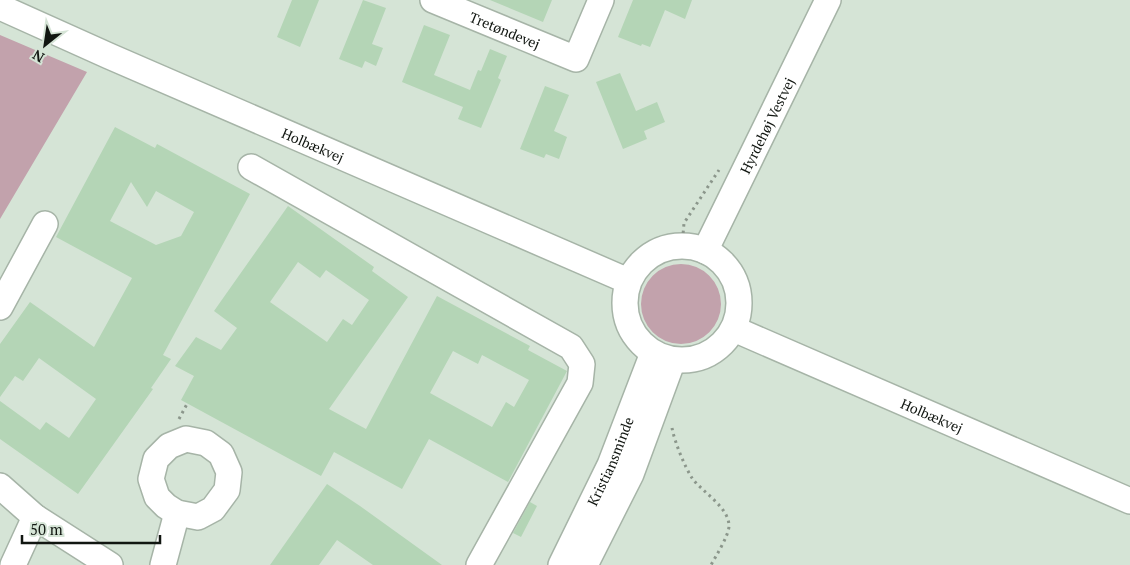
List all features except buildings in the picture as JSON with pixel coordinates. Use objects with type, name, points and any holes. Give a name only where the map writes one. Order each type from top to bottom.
[{"type":"street","name":"Tretøndevej","points":[[433,0],[576,59],[601,0]]},
{"type":"street","name":"Hyrdehøj Vestvej","points":[[694,248],[828,0]]},
{"type":"street","name":"Holbækvej","points":[[0,7],[628,282]]},
{"type":"street","points":[[251,167],[571,347],[582,364],[580,382],[479,565]]},
{"type":"street","points":[[0,306],[44,224]]},
{"type":"street","points":[[665,248],[694,248],[721,261],[732,275],[739,293],[739,312],[734,329],[723,344],[708,355],[691,360],[663,357],[637,340],[627,322],[624,302],[628,282],[637,267],[650,255],[665,248]]},
{"type":"street","name":"Holbækvej","points":[[734,329],[1130,501]]},
{"type":"street","name":"Kristiansminde","points":[[561,565],[663,357]]},
{"type":"street","name":"Kristiansminde","points":[[585,565],[631,474],[663,357]]},
{"type":"street","points":[[0,486],[35,516],[110,565]]},
{"type":"street","points":[[164,565],[177,513]]},
{"type":"street","points":[[13,565],[35,516]]},
{"type":"path","points":[[694,248],[684,223],[722,165]]},
{"type":"path","points":[[670,419],[674,438],[693,478],[716,502],[727,518],[729,528],[711,565]]},
{"type":"shaded area","points":[[0,35],[87,72],[0,219]]},
{"type":"shaded area","points":[[681,264],[696,267],[709,276],[718,289],[721,304],[718,319],[709,332],[696,341],[681,344],[666,341],[653,332],[644,319],[641,304],[644,289],[653,276],[666,267]]}]
